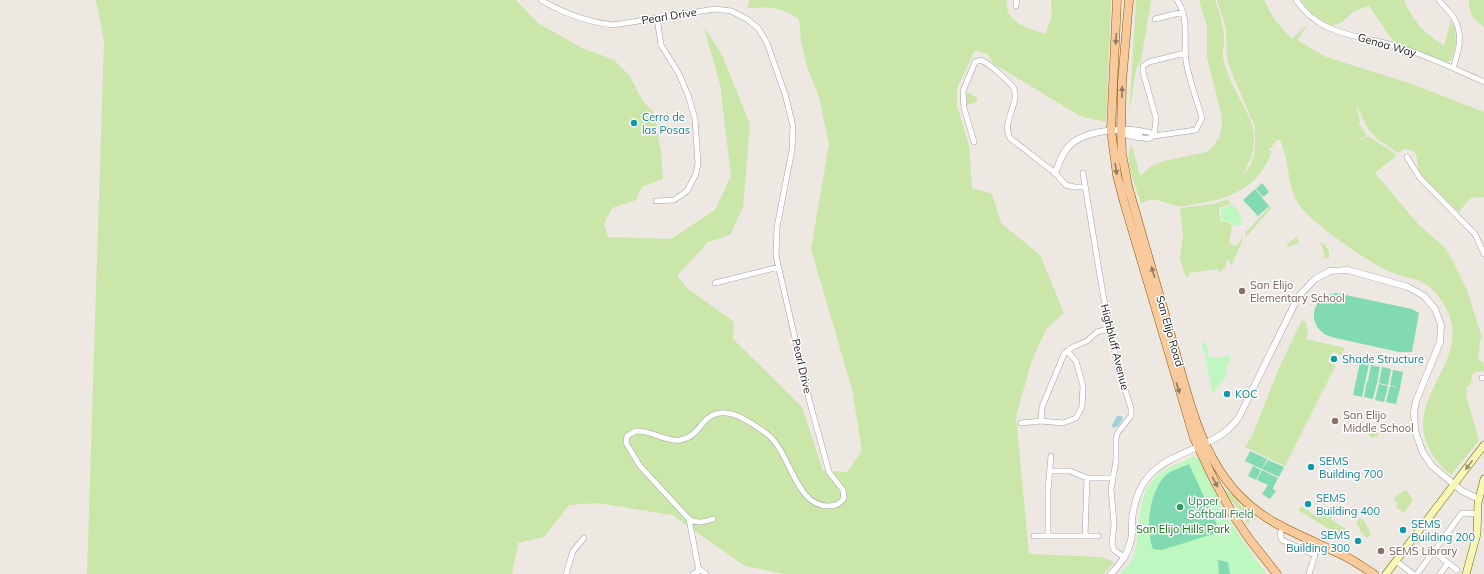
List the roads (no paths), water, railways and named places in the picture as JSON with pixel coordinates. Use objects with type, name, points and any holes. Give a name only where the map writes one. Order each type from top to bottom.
[{"type":"main road","name":"San Elijo Road","points":[[1117,0],[1111,130],[1117,176],[1185,412],[1202,445],[1219,471],[1241,497],[1256,510],[1282,527],[1341,554],[1374,574]]},
{"type":"main road","name":"San Elijo Road","points":[[1129,0],[1122,82],[1121,131],[1122,154],[1128,186],[1202,445],[1213,478],[1233,515],[1255,546],[1278,574]]},
{"type":"main road","points":[[1386,574],[1484,445]]},
{"type":"main road","points":[[1466,574],[1477,534],[1479,499],[1484,479]]},
{"type":"street","name":"Pearl Drive","points":[[541,0],[580,19],[613,25],[723,9],[731,11],[747,19],[758,28],[767,43],[785,94],[793,126],[792,150],[778,227],[776,256],[810,403],[828,472],[844,490],[844,498],[840,503],[832,506],[813,503],[803,493],[780,449],[773,440],[732,413],[715,414],[704,422],[698,431],[686,439],[674,440],[639,430],[627,436],[626,443],[640,466],[689,519]]},
{"type":"street","points":[[1016,6],[1018,0]]},
{"type":"street","points":[[1055,173],[1064,152],[1077,140],[1096,132],[1111,130],[1121,131],[1127,135],[1140,134],[1148,139],[1154,136],[1196,130],[1200,125],[1202,118],[1186,63],[1186,29],[1182,12],[1177,0]]},
{"type":"street","name":"Genoa Way","points":[[1296,0],[1314,21],[1329,29],[1380,41],[1454,68],[1484,82]]},
{"type":"street","points":[[1439,0],[1456,22],[1459,35],[1460,47],[1454,68]]},
{"type":"street","points":[[1155,19],[1182,12]]},
{"type":"street","points":[[656,201],[674,200],[687,191],[696,174],[698,164],[695,120],[688,95],[678,72],[661,45],[657,18]]},
{"type":"street","points":[[1154,136],[1156,118],[1143,72],[1144,66],[1149,62],[1185,53]]},
{"type":"street","points":[[974,142],[964,108],[963,91],[975,62],[981,60],[989,63],[1014,89],[1015,95],[1007,125],[1007,133],[1010,138],[1055,173],[1066,185],[1074,188],[1084,187]]},
{"type":"street","points":[[1407,157],[1420,178],[1475,234],[1484,254]]},
{"type":"street","name":"Highbluff Avenue","points":[[1083,173],[1102,294],[1111,328],[1118,368],[1131,408],[1131,416],[1118,432],[1116,438],[1116,461],[1112,478],[1114,523],[1112,545],[1114,550],[1125,558]]},
{"type":"street","points":[[715,283],[779,267]]},
{"type":"street","points":[[1111,574],[1125,558],[1131,540],[1133,513],[1138,496],[1148,478],[1159,466],[1231,429],[1239,417],[1298,297],[1315,279],[1330,271],[1348,270],[1408,287],[1424,296],[1435,309],[1441,325],[1440,342],[1416,401],[1414,420],[1415,431],[1427,460],[1438,472],[1468,495],[1479,499]]},
{"type":"street","points":[[1041,421],[1042,407],[1064,354],[1087,341],[1097,332],[1111,328]]},
{"type":"street","points":[[1021,423],[1041,421],[1063,423],[1076,418],[1082,407],[1082,386],[1076,361],[1067,351]]},
{"type":"street","points":[[1048,535],[1048,490],[1051,471],[1051,456]]},
{"type":"street","points":[[1051,471],[1070,471],[1087,478],[1112,478]]},
{"type":"street","points":[[1085,536],[1087,478]]},
{"type":"street","points":[[1417,574],[1462,512],[1478,514]]},
{"type":"street","points":[[689,519],[693,522],[702,522],[713,519]]},
{"type":"street","points":[[689,519],[699,571]]},
{"type":"street","points":[[1282,527],[1280,535],[1282,540],[1315,555],[1309,574]]},
{"type":"street","points":[[1034,536],[1098,536]]},
{"type":"street","points":[[566,574],[573,551],[584,538]]},
{"type":"street","points":[[1433,552],[1457,570]]},
{"type":"street","points":[[1396,561],[1413,574]]},
{"type":"street","points":[[1440,574],[1448,563]]},
{"type":"street","points":[[693,574],[702,570],[706,574]]},
{"type":"water","points":[[1117,416],[1122,416],[1123,419],[1118,426],[1113,428],[1112,425]]},
{"type":"place","name":"Cerro de las Posas","points":[[634,123]]},
{"type":"place","name":"San Elijo Elementary School","points":[[1242,291]]},
{"type":"place","name":"Shade Structure","points":[[1334,359]]},
{"type":"place","name":"KOC","points":[[1227,394]]},
{"type":"place","name":"San Elijo Middle School","points":[[1335,421]]},
{"type":"place","name":"SEMS Building 700","points":[[1311,467]]},
{"type":"place","name":"SEMS Building 400","points":[[1308,504]]},
{"type":"place","name":"Upper Softball Field","points":[[1180,507]]},
{"type":"place","name":"SEMS Building 200","points":[[1403,530]]},
{"type":"place","name":"SEMS Building 300","points":[[1358,541]]},
{"type":"place","name":"SEMS Library","points":[[1381,551]]},
{"type":"park label","name":"San Elijo Hills Park","points":[[1183,529]]}]
